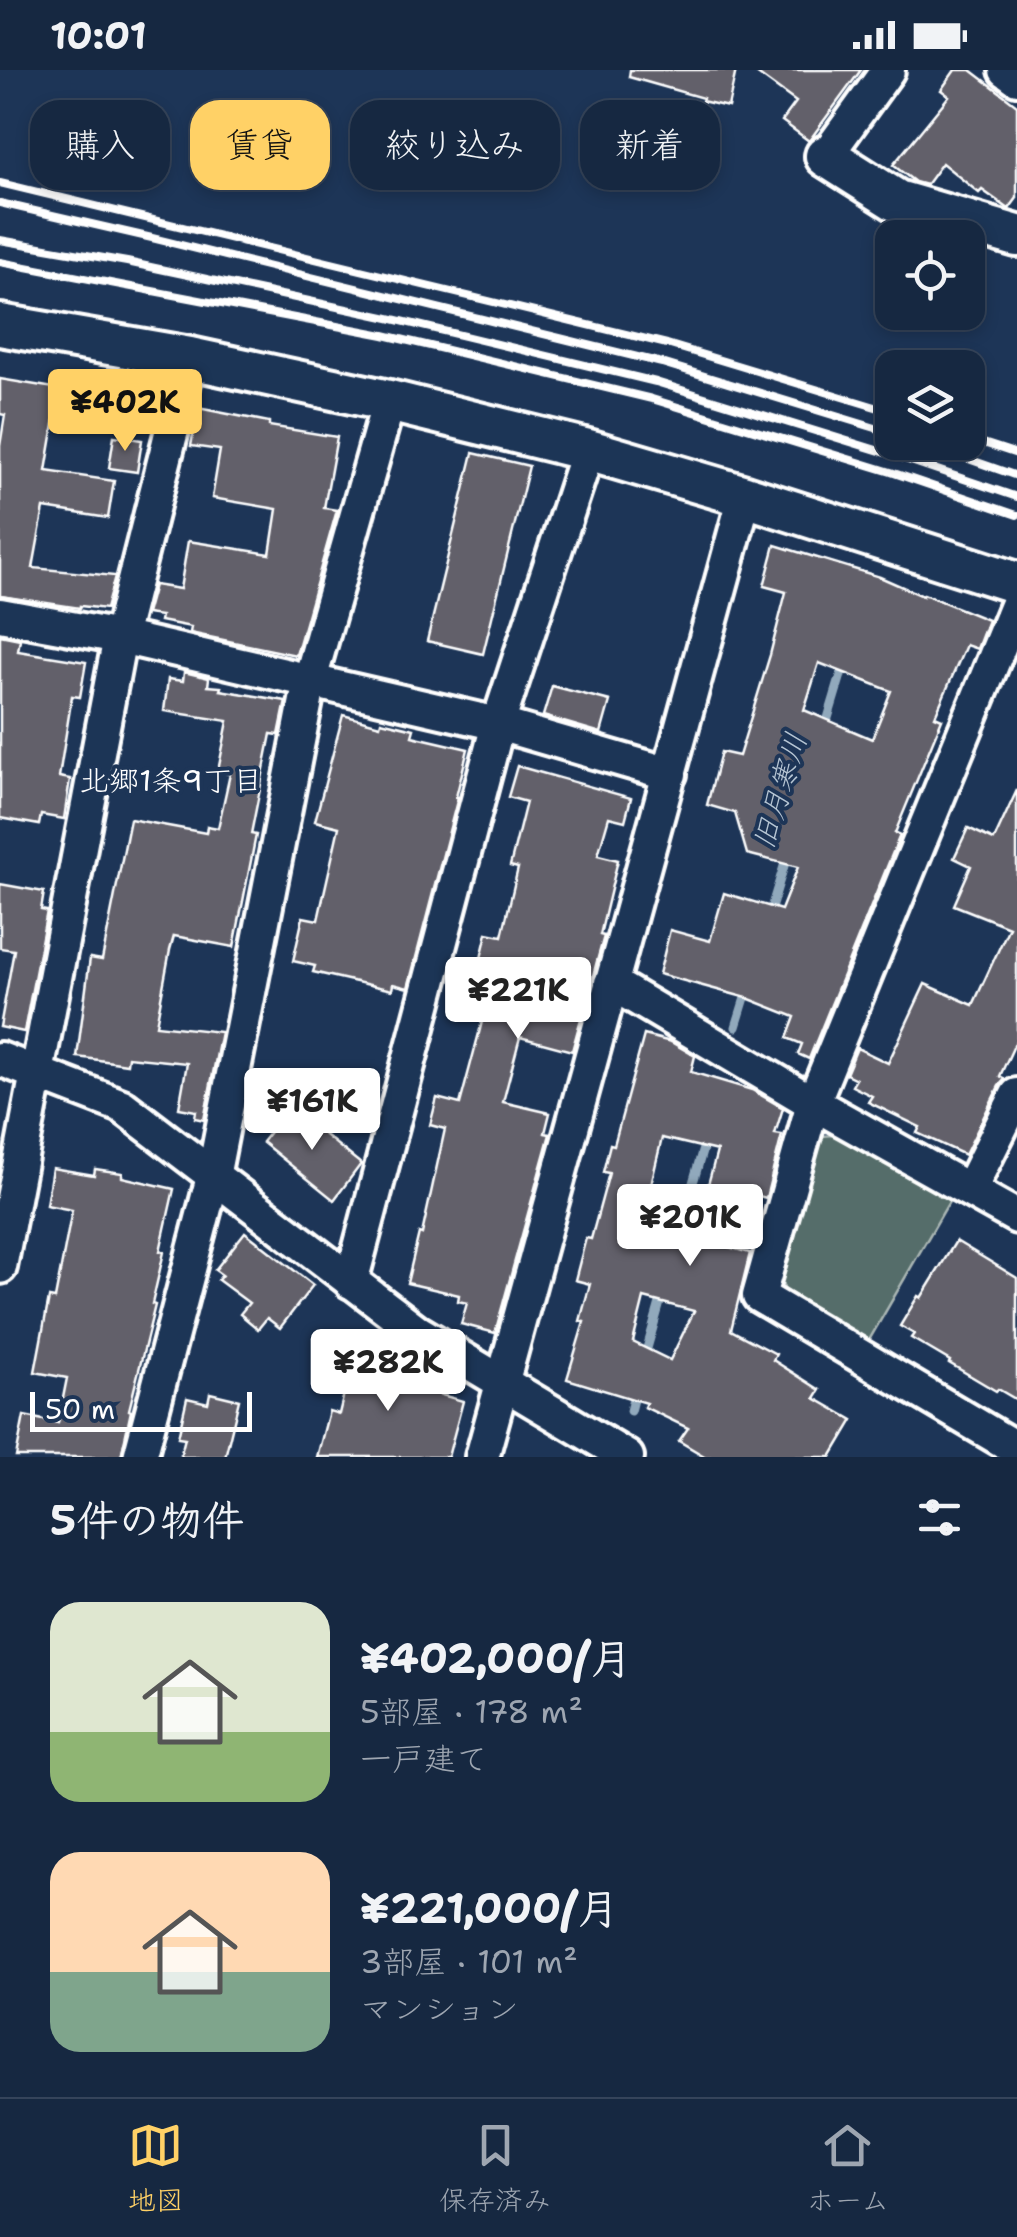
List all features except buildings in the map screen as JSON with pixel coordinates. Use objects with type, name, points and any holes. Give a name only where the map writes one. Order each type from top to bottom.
[{"type":"street","points":[[888,70],[826,156],[897,201],[1017,236]]},
{"type":"street","points":[[1006,70],[1017,78]]},
{"type":"street","points":[[0,325],[190,358],[588,450],[1017,583]]},
{"type":"street","points":[[0,1267],[120,637],[190,358]]},
{"type":"street","points":[[140,1457],[213,1176],[310,680],[389,401]]},
{"type":"street","points":[[351,1282],[498,724],[588,450]]},
{"type":"street","points":[[482,1457],[744,496]]},
{"type":"street","points":[[1017,603],[813,1103],[759,1296],[1017,1449]]},
{"type":"street","points":[[0,615],[120,637],[498,724],[670,774]]},
{"type":"street","points":[[611,983],[813,1103],[1017,1217]]},
{"type":"street","points":[[0,1059],[122,1106],[418,1332],[627,1457]]},
{"type":"street","points":[[970,1189],[1017,1094]]},
{"type":"green space","points":[[834,1135],[950,1200],[868,1342],[786,1293],[780,1278],[822,1136]]},
{"type":"waterway","name":"旧月寒川","points":[[825,728],[845,662]]},
{"type":"waterway","name":"旧月寒川","points":[[769,915],[788,853]]},
{"type":"waterway","name":"旧月寒川","points":[[736,1027],[748,988]]},
{"type":"waterway","name":"旧月寒川","points":[[684,1214],[706,1138]]},
{"type":"waterway","name":"旧月寒川","points":[[644,1359],[663,1292]]},
{"type":"waterway","name":"旧月寒川","points":[[630,1411],[636,1388]]},
{"type":"railway","points":[[0,183],[667,344],[875,407]]},
{"type":"railway","points":[[0,203],[662,363],[875,428]]},
{"type":"railway","points":[[0,240],[127,262],[389,318],[656,382],[1017,497]]},
{"type":"railway","points":[[0,262],[384,335],[652,399],[1017,515]]},
{"type":"railway","points":[[985,444],[1017,454]]},
{"type":"railway","points":[[971,460],[1017,476]]},
{"type":"district","name":"北郷1条9丁目","points":[[171,781]]}]
